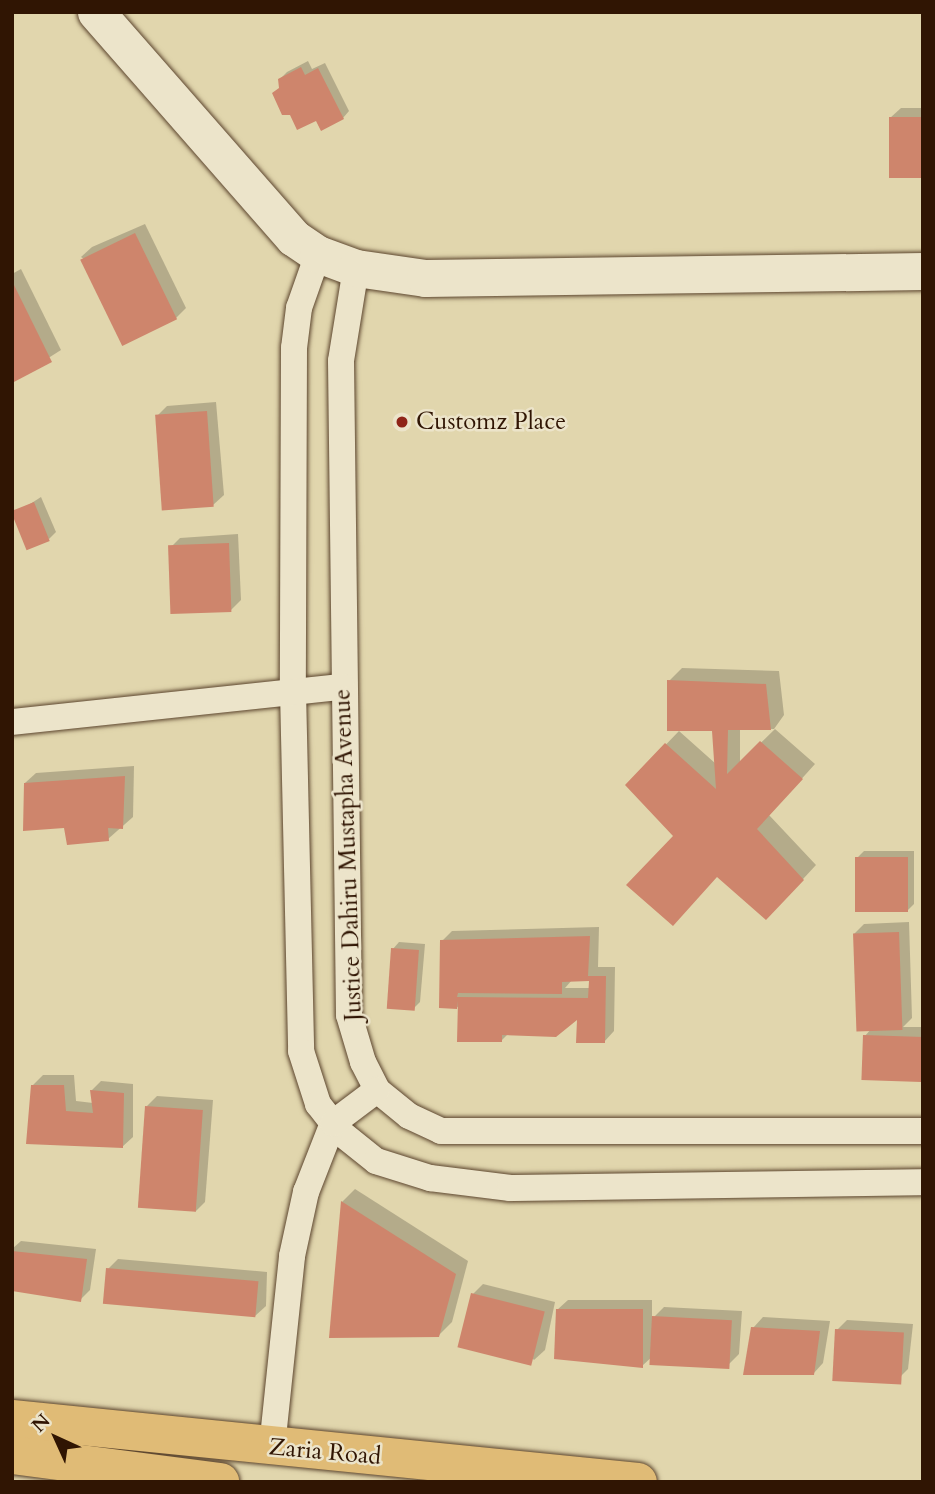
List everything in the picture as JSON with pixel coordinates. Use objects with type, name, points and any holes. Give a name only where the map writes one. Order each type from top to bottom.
[{"type":"highway","name":"Zaria Road","points":[[12,1419],[638,1482]]},
{"type":"highway","points":[[12,1455],[220,1482]]},
{"type":"street","points":[[96,12],[294,238],[318,254],[356,268],[425,278],[923,271]]},
{"type":"street","points":[[318,254],[299,307],[294,348],[293,691],[301,1051],[318,1104],[333,1123],[376,1161],[430,1178],[510,1188],[923,1182]]},
{"type":"street","name":"Justice Dahiru Mustapha Avenue","points":[[356,268],[341,361],[342,687],[349,1014],[363,1062],[377,1090],[408,1116],[441,1131],[923,1130]]},
{"type":"street","points":[[12,722],[342,687]]},
{"type":"street","points":[[272,1447],[292,1256],[306,1192],[333,1123],[377,1090]]},
{"type":"building","points":[[301,67],[305,75],[318,68],[344,119],[321,131],[316,121],[297,130],[290,115],[282,115],[272,93],[279,88],[278,79]]},
{"type":"building","points":[[889,117],[923,117],[923,178],[889,178]]},
{"type":"building","points":[[135,233],[177,319],[122,346],[80,260]]},
{"type":"building","points":[[12,281],[52,362],[12,383]]},
{"type":"building","points":[[207,411],[214,507],[162,510],[155,415]]},
{"type":"building","points":[[34,502],[50,541],[27,550],[12,511]]},
{"type":"building","points":[[229,543],[231,612],[170,614],[168,545]]},
{"type":"building","points":[[667,680],[766,684],[771,730],[728,730],[727,774],[760,741],[803,779],[757,829],[804,880],[766,920],[717,877],[673,926],[626,885],[673,836],[625,785],[665,743],[716,789],[712,731],[667,731]]},
{"type":"building","points":[[125,776],[123,829],[108,828],[109,841],[67,845],[64,828],[23,831],[24,783]]},
{"type":"building","points":[[855,857],[908,857],[908,912],[855,912]]},
{"type":"building","points":[[899,932],[902,1030],[856,1032],[853,934]]},
{"type":"building","points":[[590,936],[588,976],[606,976],[605,1043],[576,1043],[577,1020],[556,1037],[502,1035],[502,1042],[457,1042],[458,1001],[457,1009],[439,1008],[440,940]],"holes":[[[589,981],[588,998],[457,997],[458,993],[562,994],[562,982]]]},
{"type":"building","points":[[391,948],[419,950],[415,1011],[387,1009]]},
{"type":"building","points":[[863,1035],[923,1037],[921,1082],[861,1080]]},
{"type":"building","points":[[31,1085],[64,1085],[66,1111],[93,1113],[90,1090],[124,1093],[123,1148],[26,1144]]},
{"type":"building","points":[[145,1106],[203,1110],[196,1212],[138,1208]]},
{"type":"building","points":[[341,1201],[456,1274],[439,1337],[329,1338]]},
{"type":"building","points":[[12,1251],[87,1259],[81,1302],[12,1291]]},
{"type":"building","points":[[106,1268],[258,1281],[255,1317],[103,1304]]},
{"type":"building","points":[[471,1293],[545,1311],[531,1366],[457,1347]]},
{"type":"building","points":[[556,1309],[643,1309],[643,1368],[554,1359]]},
{"type":"building","points":[[652,1316],[732,1320],[729,1369],[649,1365]]},
{"type":"building","points":[[751,1327],[820,1331],[814,1375],[743,1375]]},
{"type":"building","points":[[835,1329],[904,1333],[901,1385],[832,1381]]},
{"type":"place","name":"Customz Place","points":[[402,422]]}]
